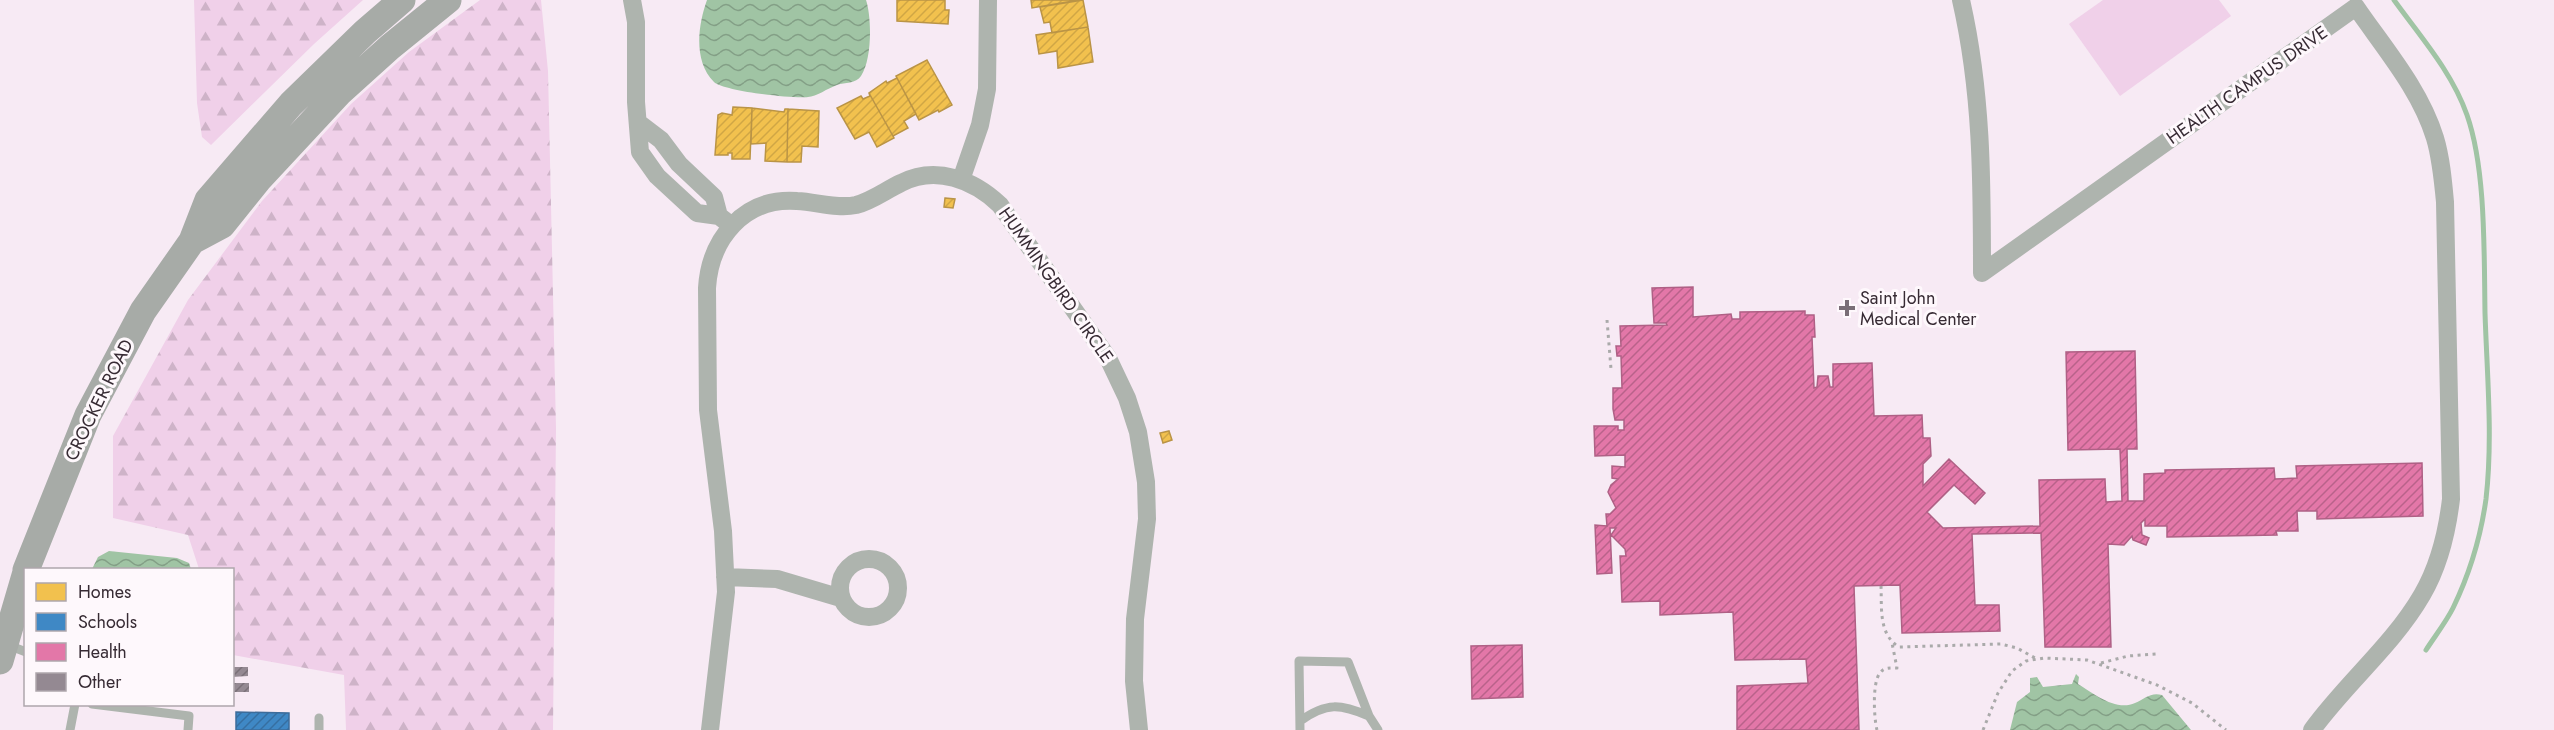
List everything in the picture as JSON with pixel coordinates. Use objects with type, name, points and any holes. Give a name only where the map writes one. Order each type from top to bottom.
[{"type":"main road","name":"CROCKER ROAD","points":[[27,568],[88,415],[144,310],[192,242],[208,200],[271,125],[365,32],[402,0]]},
{"type":"main road","name":"CROCKER ROAD","points":[[192,242],[222,225],[259,179],[339,93],[383,53],[448,0]]},
{"type":"main road","name":"CROCKER ROAD","points":[[10,652],[24,581]]},
{"type":"street","points":[[632,0],[636,22],[636,102],[640,124],[661,140],[680,164],[714,197],[725,221]]},
{"type":"street","points":[[961,180],[980,125],[987,89],[988,0]]},
{"type":"street","name":"HEALTH CAMPUS DRIVE","points":[[1961,0],[1976,75],[1979,114],[1982,273],[2356,7],[2410,86],[2427,117],[2440,156],[2445,202],[2452,481],[2448,521],[2437,562],[2413,609],[2312,730]]},
{"type":"street","name":"HUMMINGBIRD CIRCLE","points":[[710,730],[725,614],[725,576],[723,531],[708,410],[707,288],[714,251],[725,221],[771,203],[795,200],[837,206],[856,205],[902,182],[922,176],[946,176],[983,189],[1007,213],[1108,358],[1130,407],[1142,454],[1147,501],[1135,618],[1134,681],[1139,730]]},
{"type":"street","points":[[725,576],[777,579],[841,598]]},
{"type":"lane","points":[[1300,725],[1299,662],[1348,662],[1369,716],[1378,730]]},
{"type":"lane","points":[[70,730],[75,706]]},
{"type":"lane","points":[[100,706],[189,717],[188,730]]},
{"type":"lane","points":[[1300,725],[1318,710],[1339,706],[1369,716]]},
{"type":"lane","points":[[319,718],[319,730]]},
{"type":"path","points":[[1607,320],[1611,369]]},
{"type":"path","points":[[1881,586],[1883,623],[1886,634],[1892,642],[1903,648],[2007,644],[2037,659]]},
{"type":"path","points":[[1877,730],[1875,718],[1877,677],[1885,669],[1897,668],[1892,642]]},
{"type":"path","points":[[2099,664],[2128,656],[2156,654]]},
{"type":"path","points":[[1983,730],[2004,681],[2019,664],[2037,659],[2077,659],[2099,664],[2173,692],[2218,721],[2226,730]]},
{"type":"green space","points":[[194,0],[363,0],[314,44],[211,145],[202,137],[197,103]]},
{"type":"green space","points":[[480,0],[541,0],[548,71],[556,428],[553,730],[346,730],[344,675],[234,655],[234,568],[199,568],[188,535],[113,518],[113,436],[188,300],[262,201],[351,104],[409,52]]},
{"type":"green space","points":[[2103,0],[2219,0],[2231,16],[2120,96],[2069,24]]},
{"type":"water","points":[[707,0],[866,0],[870,39],[865,69],[856,80],[808,97],[759,94],[720,85],[714,82],[707,73],[700,53],[701,20]]},
{"type":"water","points":[[109,551],[177,558],[189,563],[191,568],[92,568],[98,557]]},
{"type":"water","points":[[2076,674],[2079,677],[2078,684],[2120,705],[2135,703],[2151,695],[2162,695],[2191,730],[2010,730],[2017,702],[2030,692],[2030,678],[2037,677],[2043,687],[2072,684]]},
{"type":"building: Homes","points":[[897,0],[945,0],[945,10],[949,10],[948,24],[897,21]]},
{"type":"building: Homes","points":[[1031,0],[1079,0],[1032,8]]},
{"type":"building: Homes","points":[[1083,0],[1088,27],[1052,33],[1050,22],[1044,23],[1040,7]]},
{"type":"building: Homes","points":[[1088,27],[1093,62],[1058,68],[1057,51],[1039,54],[1036,35]]},
{"type":"building: Homes","points":[[927,60],[952,105],[919,120],[896,76]]},
{"type":"building: Homes","points":[[897,78],[916,114],[904,121],[908,128],[893,136],[869,93],[886,81],[887,83]]},
{"type":"building: Homes","points":[[869,93],[894,138],[877,147],[869,132],[855,139],[837,108],[861,96],[863,99],[870,96]]},
{"type":"building: Homes","points":[[733,107],[752,108],[750,159],[732,159],[732,153],[715,155],[718,115],[722,113],[732,115]]},
{"type":"building: Homes","points":[[752,108],[784,112],[788,109],[787,162],[765,161],[766,143],[751,144]]},
{"type":"building: Homes","points":[[788,109],[819,111],[818,147],[802,146],[801,162],[787,162]]},
{"type":"building: Homes","points":[[945,198],[955,199],[953,208],[944,207]]},
{"type":"building: Homes","points":[[1169,431],[1172,440],[1163,443],[1160,433]]},
{"type":"building: Schools","points":[[236,712],[289,713],[289,730],[236,730]]},
{"type":"building: Health","points":[[1693,287],[1693,317],[1731,314],[1732,319],[1740,319],[1740,312],[1805,311],[1805,315],[1814,315],[1815,337],[1812,337],[1814,388],[1817,387],[1818,376],[1828,376],[1830,387],[1833,387],[1833,364],[1872,363],[1874,416],[1922,415],[1923,438],[1930,438],[1931,456],[1923,464],[1923,486],[1949,459],[1985,493],[1975,504],[1954,485],[1927,512],[1943,528],[2040,526],[2039,480],[2105,479],[2106,502],[2122,501],[2120,449],[2068,450],[2066,352],[2135,351],[2137,449],[2127,449],[2128,501],[2144,501],[2144,474],[2165,473],[2165,470],[2274,468],[2275,479],[2297,478],[2296,466],[2422,463],[2423,516],[2317,519],[2317,511],[2297,511],[2298,531],[2276,531],[2277,535],[2167,537],[2167,526],[2145,526],[2145,519],[2141,523],[2142,535],[2149,538],[2146,545],[2133,540],[2132,536],[2124,545],[2108,544],[2111,647],[2045,647],[2041,533],[1972,534],[1975,605],[1999,605],[2000,631],[1902,633],[1900,585],[1854,586],[1859,730],[1737,730],[1737,686],[1808,683],[1806,659],[1735,660],[1733,612],[1660,615],[1660,601],[1622,602],[1620,556],[1626,556],[1625,549],[1611,535],[1616,528],[1610,528],[1612,573],[1597,574],[1595,525],[1607,526],[1606,514],[1610,514],[1616,508],[1608,492],[1611,485],[1618,479],[1612,478],[1612,466],[1625,467],[1625,455],[1595,456],[1594,426],[1618,426],[1618,430],[1624,430],[1624,420],[1615,420],[1613,409],[1613,388],[1622,388],[1621,356],[1617,356],[1616,346],[1621,346],[1620,326],[1667,325],[1666,323],[1654,323],[1652,288]]},
{"type":"building: Health","points":[[1522,645],[1523,697],[1472,699],[1471,646]]},
{"type":"building: Other","points":[[234,667],[248,667],[248,676],[234,677]]},
{"type":"building: Other","points":[[234,683],[249,683],[249,692],[234,692]]},
{"type":"waterway","points":[[2394,0],[2435,55],[2461,99],[2478,160],[2483,212],[2489,430],[2486,499],[2478,541],[2459,595],[2426,650]]},
{"type":"place","name":"Saint John Medical Center","points":[[1847,308]]}]
